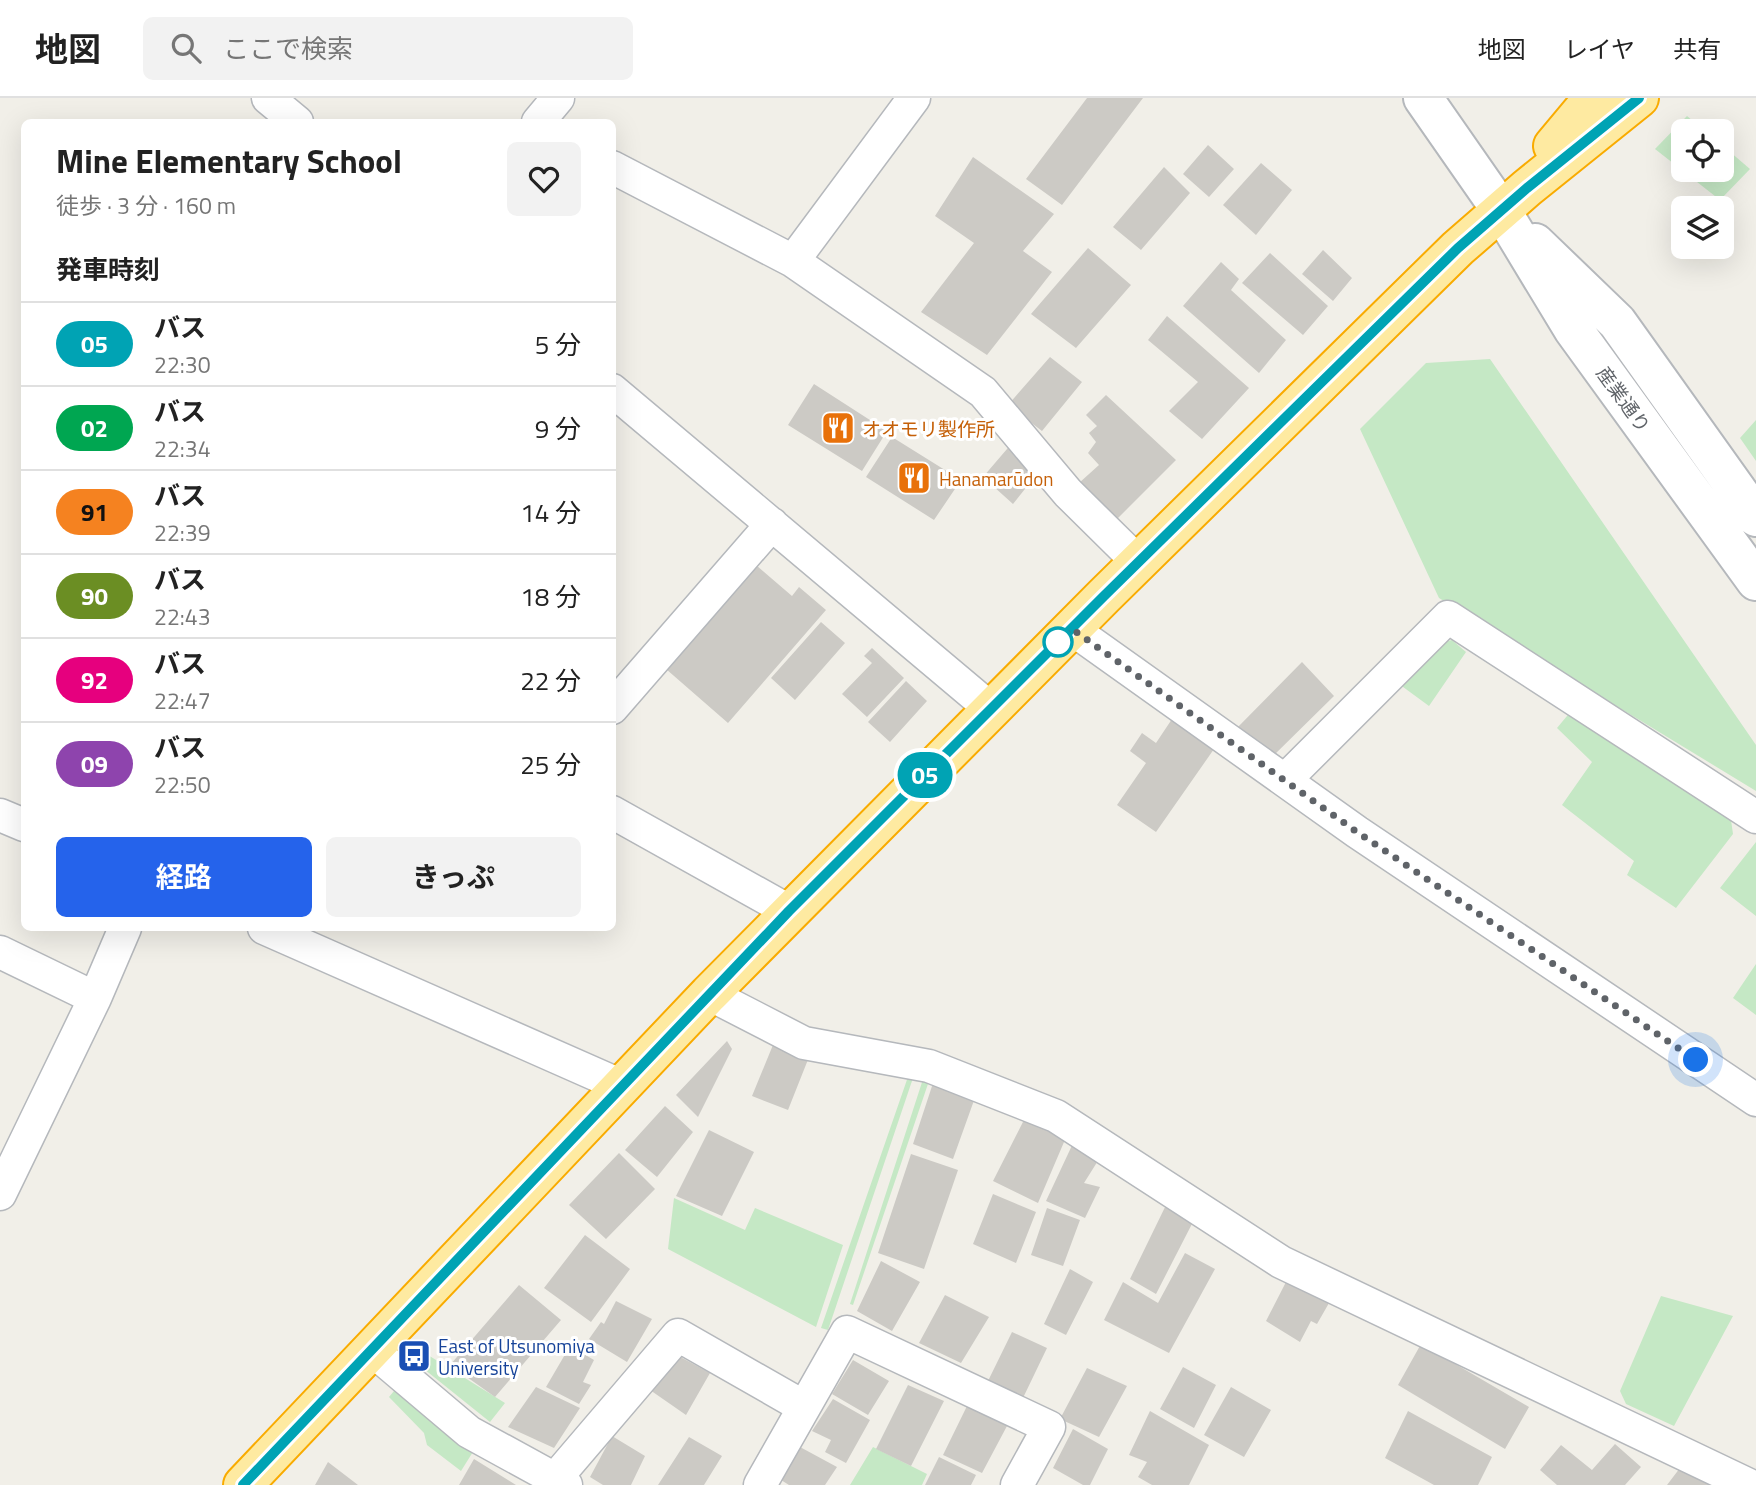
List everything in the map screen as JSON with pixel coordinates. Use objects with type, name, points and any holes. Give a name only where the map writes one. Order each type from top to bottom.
[{"type":"highway","points":[[1500,210],[1593,98]]},
{"type":"highway","points":[[243,1485],[789,911],[991,709],[1500,210],[1639,98]]},
{"type":"street","points":[[268,98],[293,119]]},
{"type":"street","points":[[540,119],[558,98]]},
{"type":"street","points":[[793,261],[914,98]]},
{"type":"street","name":"産業通り","points":[[1423,98],[1500,210],[1573,329],[1756,581]]},
{"type":"street","points":[[616,169],[793,261],[983,392],[1068,493],[1139,563]]},
{"type":"street","name":"産業通り","points":[[1500,210],[1617,323],[1756,517]]},
{"type":"street","points":[[616,393],[991,709]]},
{"type":"street","points":[[616,703],[772,524]]},
{"type":"street","points":[[1285,780],[1448,617],[1756,817]]},
{"type":"street","points":[[1072,629],[1285,780],[1756,1101]]},
{"type":"street","points":[[616,814],[789,911]]},
{"type":"street","points":[[0,815],[21,824]]},
{"type":"street","points":[[0,1194],[95,998],[124,931]]},
{"type":"street","points":[[271,931],[622,1086]]},
{"type":"street","points":[[0,952],[95,998]]},
{"type":"street","points":[[709,994],[804,1044],[929,1066],[1056,1116],[1281,1262],[1749,1485]]},
{"type":"street","points":[[760,1485],[847,1332],[1049,1427],[1017,1485]]},
{"type":"street","points":[[372,1350],[469,1432],[560,1482],[678,1335],[804,1407]]},
{"type":"green space","points":[[1671,132],[1671,162],[1655,149]]},
{"type":"green space","points":[[1734,155],[1750,169],[1724,196],[1715,196],[1697,182],[1734,182]]},
{"type":"green space","points":[[1490,359],[1756,745],[1756,791],[1439,598],[1360,429],[1426,363]]},
{"type":"green space","points":[[1756,420],[1756,461],[1740,438]]},
{"type":"green space","points":[[1452,640],[1466,652],[1429,706],[1399,684],[1440,643]]},
{"type":"green space","points":[[1572,710],[1730,813],[1733,834],[1676,908],[1627,875],[1634,861],[1562,805],[1592,762],[1557,728]]},
{"type":"green space","points":[[1756,842],[1756,916],[1720,888]]},
{"type":"green space","points":[[1756,964],[1756,1015],[1733,998]]},
{"type":"green space","points":[[910,1071],[915,1072],[828,1330],[821,1328]]},
{"type":"green space","points":[[925,1073],[931,1075],[853,1305],[850,1304]]},
{"type":"green space","points":[[674,1198],[745,1230],[755,1208],[843,1245],[816,1327],[668,1249]]},
{"type":"green space","points":[[1661,1296],[1733,1316],[1674,1426],[1626,1404],[1620,1391]]},
{"type":"green space","points":[[428,1355],[505,1403],[490,1422],[419,1365]]},
{"type":"green space","points":[[399,1385],[476,1447],[461,1471],[427,1445],[424,1433],[389,1397]]},
{"type":"green space","points":[[873,1447],[927,1474],[922,1485],[850,1485]]},
{"type":"building","points":[[1087,98],[1143,98],[1062,205],[1026,179]]},
{"type":"building","points":[[1208,145],[1234,169],[1209,197],[1183,174]]},
{"type":"building","points":[[973,157],[1054,214],[1023,251],[1052,272],[987,355],[921,312],[974,243],[935,216]]},
{"type":"building","points":[[1261,163],[1292,190],[1256,235],[1223,205]]},
{"type":"building","points":[[1164,167],[1190,193],[1141,250],[1113,227]]},
{"type":"building","points":[[1088,248],[1131,285],[1076,348],[1031,314]]},
{"type":"building","points":[[1323,250],[1352,278],[1333,301],[1302,274]]},
{"type":"building","points":[[1270,253],[1328,306],[1303,335],[1242,283]]},
{"type":"building","points":[[1221,262],[1239,279],[1231,290],[1286,340],[1259,373],[1183,306]]},
{"type":"building","points":[[1167,316],[1249,388],[1202,439],[1169,411],[1198,382],[1148,340]]},
{"type":"building","points":[[1050,357],[1082,382],[1042,431],[1008,405]]},
{"type":"building","name":"オオモリ製作所","points":[[814,384],[887,431],[862,471],[788,425]]},
{"type":"building","points":[[1106,395],[1176,460],[1115,521],[1079,483],[1099,465],[1088,453],[1096,442],[1089,433],[1097,426],[1086,415]]},
{"type":"building","name":"Hanamarūdon","points":[[892,437],[961,480],[934,520],[866,477]]},
{"type":"building","points":[[1013,442],[1040,470],[1013,504],[983,477]]},
{"type":"building","points":[[756,565],[792,596],[799,587],[826,610],[728,723],[666,669]]},
{"type":"building","points":[[821,622],[845,643],[795,700],[771,678]]},
{"type":"building","points":[[872,648],[904,678],[867,717],[842,694],[872,663],[864,656]]},
{"type":"building","points":[[1302,662],[1334,696],[1269,760],[1235,730]]},
{"type":"building","points":[[906,681],[927,701],[890,742],[868,722]]},
{"type":"building","points":[[1172,719],[1214,749],[1156,832],[1117,805],[1146,763],[1130,751],[1142,733],[1156,743]]},
{"type":"building","points":[[775,1040],[811,1052],[788,1110],[752,1096]]},
{"type":"building","points":[[727,1041],[732,1049],[698,1117],[676,1095]]},
{"type":"building","points":[[934,1080],[977,1092],[953,1159],[913,1144]]},
{"type":"building","points":[[665,1106],[693,1132],[657,1177],[625,1150]]},
{"type":"building","points":[[1026,1116],[1067,1135],[1038,1203],[993,1181]]},
{"type":"building","points":[[709,1130],[754,1152],[722,1216],[676,1196]]},
{"type":"building","points":[[1075,1139],[1106,1148],[1084,1183],[1100,1187],[1085,1218],[1046,1201]]},
{"type":"building","points":[[619,1153],[655,1189],[606,1239],[569,1205]]},
{"type":"building","points":[[911,1154],[958,1170],[924,1269],[878,1253]]},
{"type":"building","points":[[993,1194],[1036,1212],[1016,1263],[973,1244]]},
{"type":"building","points":[[1167,1203],[1195,1218],[1156,1294],[1130,1279]]},
{"type":"building","points":[[1047,1208],[1080,1220],[1063,1266],[1031,1255]]},
{"type":"building","points":[[585,1235],[630,1269],[591,1322],[544,1288]]},
{"type":"building","points":[[1185,1253],[1215,1269],[1169,1353],[1104,1320],[1123,1282],[1158,1303]]},
{"type":"building","points":[[881,1261],[920,1282],[892,1331],[857,1311]]},
{"type":"building","points":[[1070,1269],[1093,1282],[1066,1335],[1044,1324]]},
{"type":"building","points":[[1286,1282],[1329,1303],[1317,1324],[1311,1321],[1300,1342],[1266,1321]]},
{"type":"building","points":[[519,1285],[561,1320],[495,1397],[450,1365]]},
{"type":"building","points":[[945,1295],[989,1317],[961,1363],[919,1343]]},
{"type":"building","points":[[616,1301],[652,1319],[627,1362],[589,1339],[601,1322],[604,1324]]},
{"type":"building","points":[[1012,1332],[1047,1348],[1022,1400],[987,1383]]},
{"type":"building","points":[[1421,1344],[1529,1407],[1505,1449],[1398,1385]]},
{"type":"building","points":[[570,1346],[594,1360],[583,1382],[591,1385],[579,1404],[546,1387]]},
{"type":"building","points":[[671,1352],[710,1373],[686,1415],[650,1390]]},
{"type":"building","points":[[853,1360],[889,1381],[868,1415],[832,1394]]},
{"type":"building","points":[[1183,1367],[1216,1385],[1194,1428],[1160,1409]]},
{"type":"building","points":[[1087,1368],[1127,1386],[1099,1437],[1060,1419]]},
{"type":"building","points":[[908,1385],[944,1401],[911,1466],[876,1449]]},
{"type":"building","points":[[536,1387],[580,1408],[554,1448],[508,1427]]},
{"type":"building","points":[[1231,1387],[1271,1410],[1244,1457],[1204,1435]]},
{"type":"building","points":[[833,1399],[870,1420],[846,1463],[825,1452],[831,1440],[812,1431]]},
{"type":"building","points":[[967,1406],[1007,1426],[982,1473],[943,1455]]},
{"type":"building","points":[[1150,1411],[1209,1445],[1189,1485],[1152,1485],[1138,1477],[1147,1462],[1129,1455]]},
{"type":"building","points":[[1408,1411],[1492,1457],[1478,1485],[1434,1485],[1385,1458]]},
{"type":"building","points":[[1073,1429],[1108,1449],[1090,1485],[1083,1485],[1053,1468]]},
{"type":"building","points":[[612,1436],[645,1456],[631,1485],[603,1485],[590,1477]]},
{"type":"building","points":[[689,1437],[722,1456],[704,1485],[658,1485]]},
{"type":"building","points":[[1615,1444],[1641,1467],[1625,1485],[1557,1485],[1540,1470],[1561,1445],[1592,1470]]},
{"type":"building","points":[[800,1447],[837,1467],[825,1485],[789,1485],[781,1480]]},
{"type":"building","points":[[939,1457],[976,1475],[971,1485],[925,1485]]},
{"type":"building","points":[[474,1459],[516,1485],[459,1485]]},
{"type":"building","points":[[328,1462],[358,1485],[315,1485]]},
{"type":"building","points":[[1683,1464],[1719,1485],[1667,1485]]},
{"type":"bus line","name":"05","points":[[243,1485],[789,911],[1104,596],[1458,248],[1500,210],[1639,98]]},
{"type":"place","name":"オオモリ製作所","points":[[838,428]]},
{"type":"place","name":"Hanamarūdon","points":[[914,478]]},
{"type":"place","name":"East of Utsunomiya University","points":[[414,1356]]},
{"type":"route","points":[[1058,642],[1072,629],[1357,832],[1696,1060]]}]
